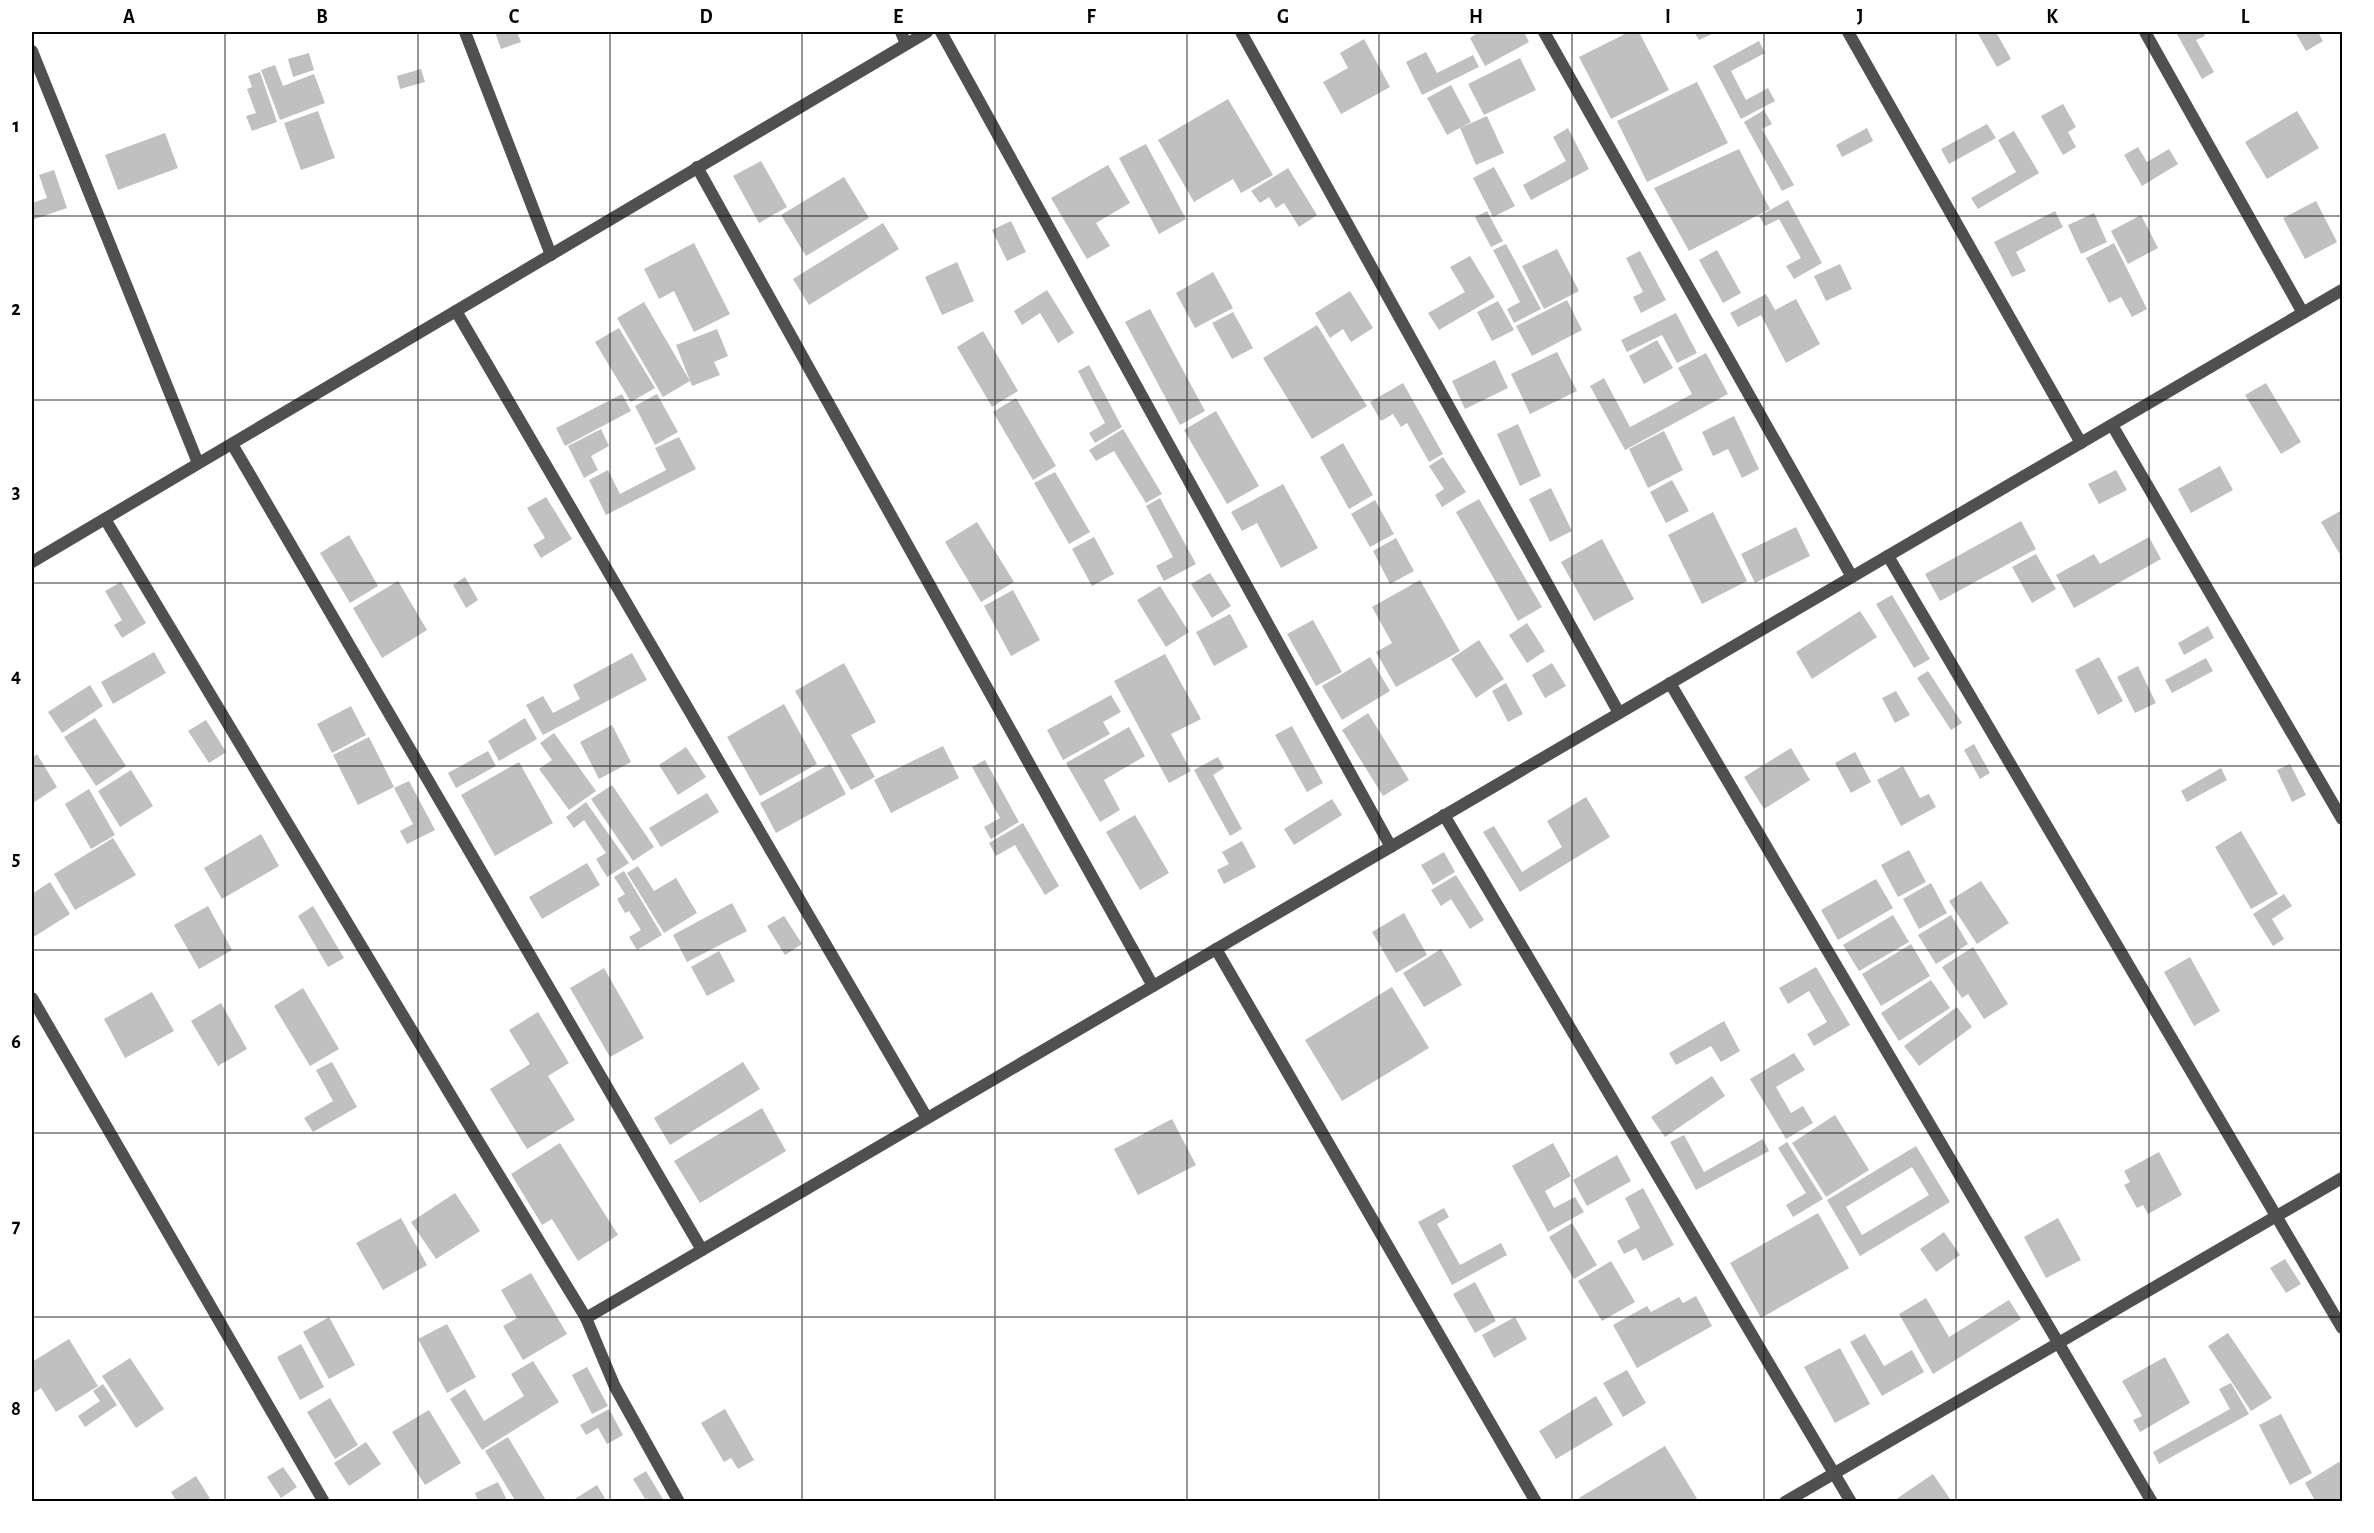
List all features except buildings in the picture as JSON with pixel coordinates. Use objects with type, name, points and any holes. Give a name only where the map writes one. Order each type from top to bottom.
[{"type":"street","points":[[465,32],[551,255]]},
{"type":"street","points":[[32,562],[551,255],[904,38],[927,32]]},
{"type":"street","points":[[941,32],[1391,847]]},
{"type":"street","points":[[1241,32],[1619,713]]},
{"type":"street","points":[[1544,32],[1852,577]]},
{"type":"street","points":[[1848,32],[2081,443]]},
{"type":"street","points":[[2145,32],[2303,313]]},
{"type":"street","points":[[32,51],[198,463]]},
{"type":"street","points":[[697,167],[1153,986]]},
{"type":"street","points":[[586,1318],[2303,313],[2341,295]]},
{"type":"street","points":[[456,311],[927,1118]]},
{"type":"street","points":[[2112,425],[2343,819]]},
{"type":"street","points":[[232,444],[702,1250]]},
{"type":"street","points":[[105,519],[586,1318],[615,1387],[679,1502]]},
{"type":"street","points":[[1888,556],[2343,1328]]},
{"type":"street","points":[[1670,683],[2152,1502]]},
{"type":"street","points":[[1444,815],[1851,1502]]},
{"type":"street","points":[[1216,949],[1536,1502]]},
{"type":"street","points":[[32,998],[324,1502]]},
{"type":"street","points":[[1785,1502],[2343,1178]]}]
